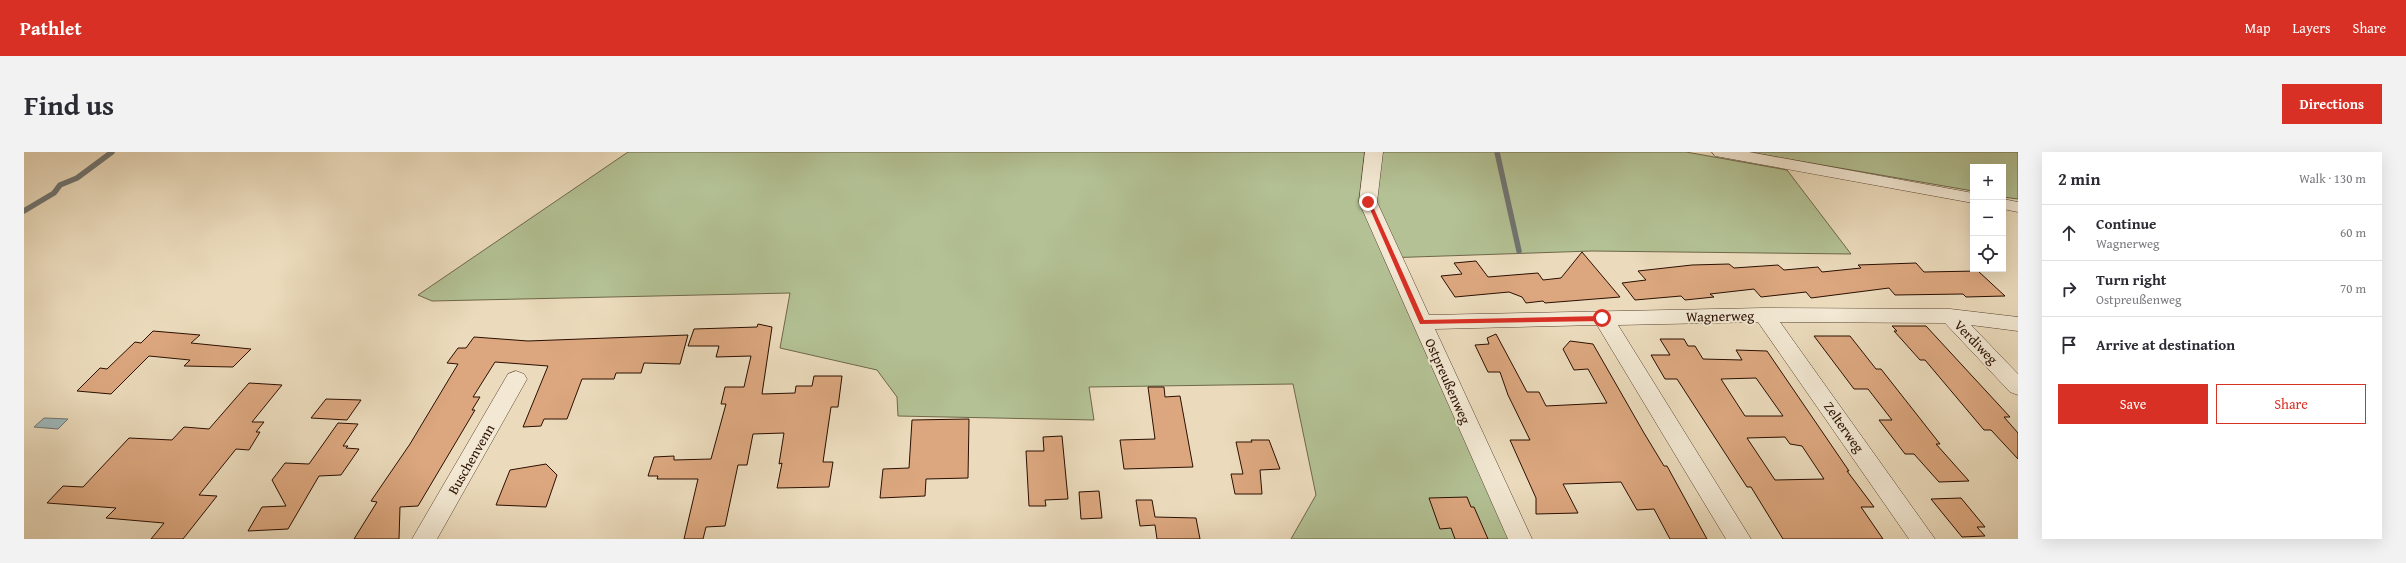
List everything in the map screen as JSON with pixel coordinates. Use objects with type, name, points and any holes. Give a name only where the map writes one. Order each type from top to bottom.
[{"type":"street","name":"Ostpreußenweg","points":[[1374,152],[1368,202],[1520,539]]},
{"type":"street","points":[[1721,152],[1970,197]]},
{"type":"street","points":[[2006,205],[2018,207]]},
{"type":"street","name":"Wagnerweg","points":[[1422,322],[1764,315],[1950,316],[2018,324]]},
{"type":"street","name":"Zelterweg","points":[[1764,315],[1923,539]]},
{"type":"street","name":"Verdiweg","points":[[1950,316],[2018,387]]},
{"type":"street","points":[[1602,318],[1739,539]]},
{"type":"street","name":"Buschenvenn","points":[[424,539],[516,379]]},
{"type":"green space","points":[[628,152],[1686,152],[1787,170],[1851,254],[1592,251],[1384,258],[1509,539],[1291,539],[1316,495],[1293,384],[1089,387],[1094,420],[898,416],[897,397],[877,370],[780,348],[790,293],[432,301],[418,295]]},
{"type":"green space","points":[[1747,152],[2018,152],[2018,199],[2006,197],[2006,164],[1970,164],[1970,190]]},
{"type":"water","points":[[44,418],[68,419],[58,429],[34,427]]},
{"type":"building","points":[[1582,252],[1620,297],[1545,303],[1543,301],[1526,303],[1522,297],[1509,292],[1455,297],[1441,276],[1462,274],[1454,263],[1476,261],[1488,277],[1538,273],[1543,280],[1561,278]]},
{"type":"building","points":[[1916,263],[1924,272],[1979,272],[2005,296],[1966,297],[1963,294],[1895,295],[1889,288],[1811,298],[1806,292],[1761,297],[1754,289],[1710,294],[1714,297],[1685,300],[1681,296],[1635,300],[1622,283],[1646,280],[1638,271],[1692,265],[1729,264],[1734,268],[1778,265],[1784,270],[1818,267],[1822,272],[1861,268],[1858,265]]},
{"type":"building","points":[[758,324],[772,327],[762,394],[795,393],[796,386],[812,386],[814,376],[842,376],[838,407],[831,407],[823,462],[833,462],[829,487],[777,488],[782,463],[779,464],[784,433],[753,434],[747,465],[738,465],[725,526],[706,527],[703,539],[684,539],[698,479],[657,479],[658,476],[648,476],[654,457],[674,456],[674,460],[711,459],[726,404],[721,404],[725,387],[744,387],[751,356],[716,357],[719,346],[688,346],[694,329],[757,327]]},
{"type":"building","points":[[1892,326],[1926,326],[2010,417],[2004,417],[2018,433],[2018,459],[1991,430],[1984,430],[1925,360],[1920,360],[1894,331],[1897,331]]},
{"type":"building","points":[[153,331],[200,335],[191,343],[251,349],[233,367],[184,366],[190,360],[149,356],[111,394],[77,391],[100,368],[107,369],[135,342],[141,343]]},
{"type":"building","points":[[1496,334],[1527,392],[1539,392],[1546,406],[1607,403],[1588,369],[1574,370],[1563,349],[1570,341],[1593,344],[1664,466],[1667,466],[1707,539],[1670,539],[1654,509],[1637,510],[1621,482],[1563,484],[1578,513],[1536,514],[1536,498],[1510,440],[1530,440],[1508,395],[1500,372],[1488,372],[1475,345],[1489,344],[1487,338]]},
{"type":"building","points":[[688,335],[680,364],[644,363],[641,373],[616,373],[614,379],[582,379],[567,419],[544,419],[541,426],[523,427],[548,366],[495,362],[473,397],[480,397],[472,410],[475,410],[418,506],[400,507],[399,539],[354,539],[377,502],[371,501],[410,444],[458,364],[447,363],[458,348],[466,348],[474,337],[528,341]]},
{"type":"building","points":[[1814,336],[1850,336],[1876,369],[1881,369],[1940,444],[1936,444],[1969,481],[1939,482],[1914,454],[1905,454],[1879,420],[1892,420],[1868,389],[1854,389]]},
{"type":"building","points":[[1660,339],[1684,339],[1688,346],[1695,346],[1703,359],[1742,360],[1736,350],[1767,351],[1849,471],[1847,471],[1874,507],[1861,507],[1883,539],[1783,539],[1751,487],[1747,487],[1677,379],[1665,379],[1651,355],[1670,355]],"holes":[[[1756,378],[1783,416],[1745,416],[1721,379]],[[1785,437],[1790,444],[1802,446],[1824,479],[1775,480],[1747,438]]]},
{"type":"building","points":[[249,383],[282,385],[252,422],[264,422],[256,432],[260,432],[249,450],[236,449],[199,495],[217,496],[183,539],[151,539],[164,523],[106,518],[116,508],[47,503],[63,486],[83,487],[129,438],[172,440],[184,427],[209,429]]},
{"type":"building","points":[[1148,387],[1164,387],[1165,397],[1180,396],[1193,467],[1124,469],[1120,440],[1155,439]]},
{"type":"building","points":[[326,399],[361,400],[347,420],[311,418]]},
{"type":"building","points":[[969,419],[968,478],[926,479],[925,496],[880,498],[883,469],[909,468],[912,420]]},
{"type":"building","points":[[338,423],[358,424],[343,446],[348,446],[346,448],[359,449],[341,475],[319,476],[288,529],[248,531],[262,507],[286,506],[272,480],[285,463],[309,464]]},
{"type":"building","points":[[1062,436],[1068,499],[1045,500],[1046,506],[1029,506],[1026,451],[1044,451],[1043,437]]},
{"type":"building","points":[[1251,440],[1269,440],[1280,469],[1260,470],[1262,494],[1235,494],[1231,474],[1243,474],[1236,442],[1252,442]]},
{"type":"building","points":[[546,464],[557,475],[546,507],[496,505],[510,470]]},
{"type":"building","points":[[1099,491],[1102,518],[1081,519],[1079,492]]},
{"type":"building","points":[[1467,497],[1471,507],[1474,507],[1488,539],[1455,539],[1451,528],[1440,529],[1429,498]]},
{"type":"building","points":[[1961,498],[1985,527],[1977,527],[1985,536],[1962,537],[1931,499]]},
{"type":"building","points":[[1136,500],[1152,500],[1155,517],[1196,518],[1200,539],[1157,539],[1155,525],[1140,526]]},
{"type":"waterway","points":[[24,211],[54,193],[60,185],[77,178],[112,152]]},
{"type":"waterway","points":[[1497,152],[1519,251]]},
{"type":"route","points":[[1368,202],[1422,322],[1602,318]]}]
